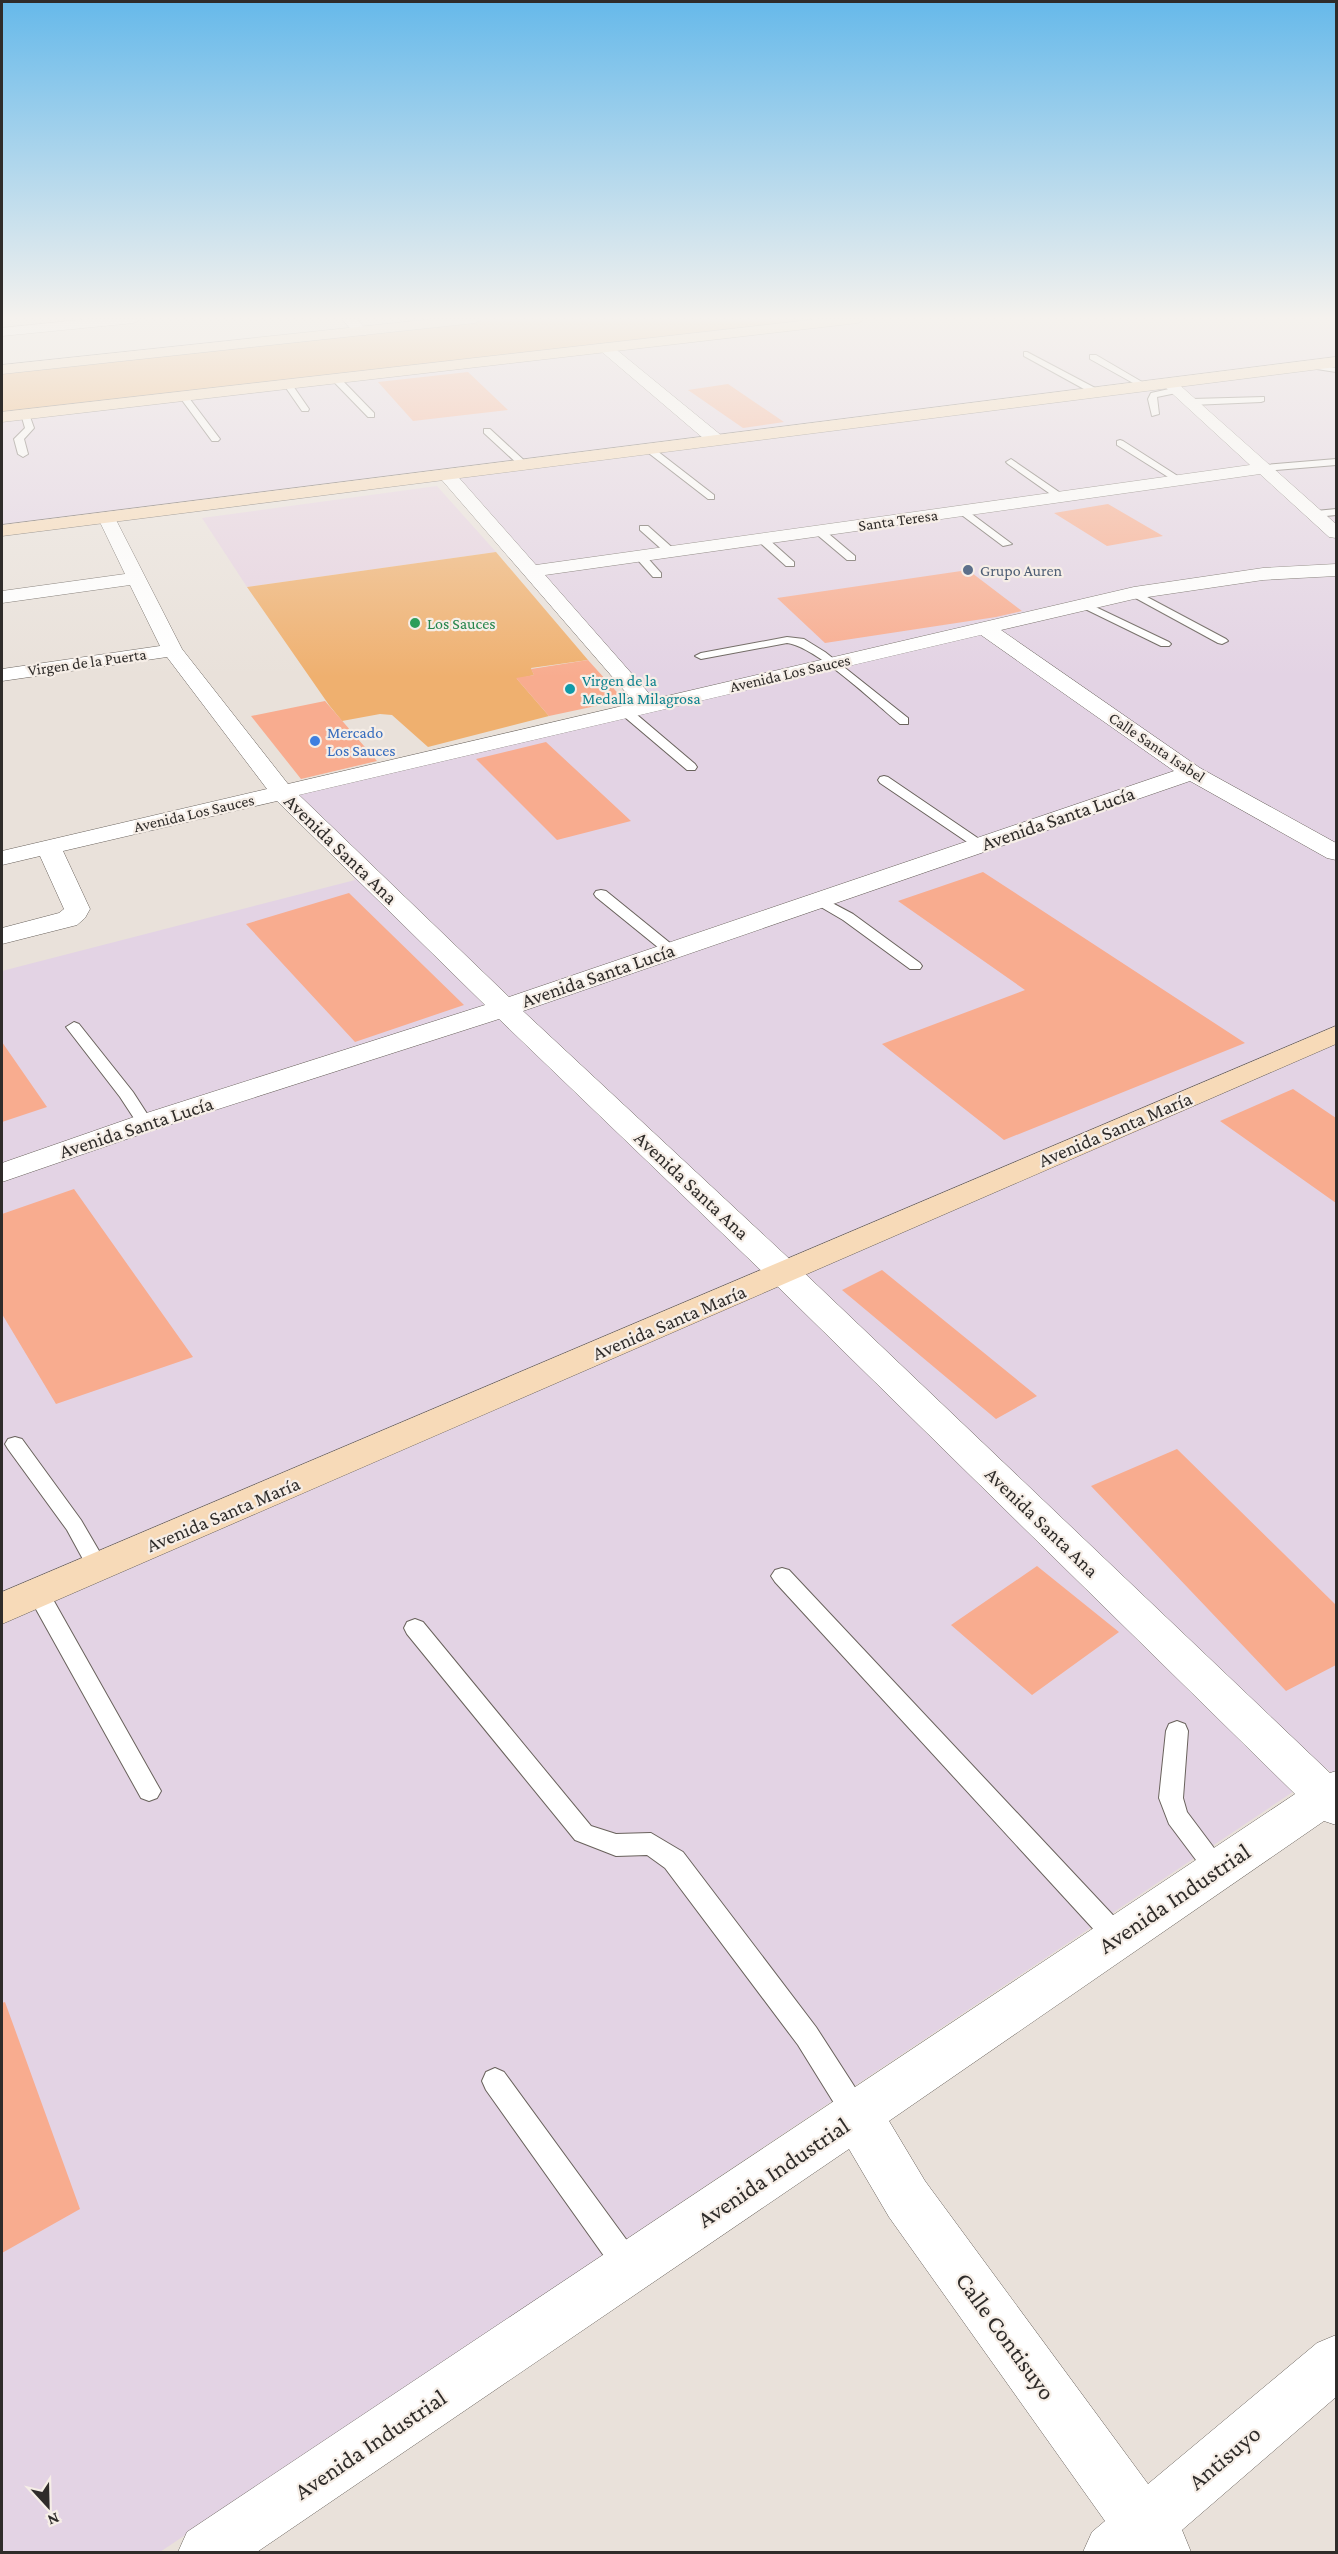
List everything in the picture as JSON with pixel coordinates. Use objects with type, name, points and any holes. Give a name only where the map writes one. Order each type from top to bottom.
[{"type":"street","points":[[2,531],[730,438]]},
{"type":"street","points":[[1233,438],[1336,533]]},
{"type":"street","name":"Santa Teresa","points":[[531,571],[1266,468]]},
{"type":"street","points":[[447,475],[649,706]]},
{"type":"street","name":"Avenida Santa Ana","points":[[107,518],[172,650],[282,792],[504,1008],[1333,1797]]},
{"type":"street","name":"Avenida Los Sauces","points":[[2,858],[1083,604],[1134,593],[1263,574],[1336,570]]},
{"type":"street","points":[[2,597],[138,578]]},
{"type":"street","name":"Calle Santa Isabel","points":[[985,628],[1192,773],[1336,854]]},
{"type":"street","name":"Virgen de la Puerta","points":[[2,675],[172,650]]},
{"type":"street","name":"Avenida Santa Lucía","points":[[2,1173],[145,1123],[504,1008],[1192,773]]},
{"type":"street","points":[[2,936],[68,920],[76,913],[77,909],[49,848]]},
{"type":"street","name":"Avenida Santa María","points":[[2,1609],[1336,1034]]},
{"type":"street","name":"Avenida Industrial","points":[[207,2553],[630,2269],[1217,1868],[1333,1797]]},
{"type":"street","name":"Calle Contisuyo","points":[[857,2115],[907,2199],[1139,2544]]},
{"type":"street","name":"Antisuyo","points":[[1139,2544],[1336,2362]]},
{"type":"lane","points":[[19,438],[23,454]]},
{"type":"lane","points":[[496,438],[524,465]]},
{"type":"lane","points":[[1120,443],[1179,480]]},
{"type":"lane","points":[[650,448],[711,497]]},
{"type":"lane","points":[[1011,462],[1059,496]]},
{"type":"lane","points":[[1266,468],[1336,462]]},
{"type":"lane","points":[[962,511],[1007,544]]},
{"type":"lane","points":[[1316,514],[1336,512]]},
{"type":"lane","points":[[644,528],[671,552]]},
{"type":"lane","points":[[819,531],[851,558]]},
{"type":"lane","points":[[762,539],[790,564]]},
{"type":"lane","points":[[639,556],[657,574]]},
{"type":"lane","points":[[1134,593],[1222,641]]},
{"type":"lane","points":[[1083,604],[1165,644]]},
{"type":"lane","points":[[701,656],[787,640],[800,640],[834,663],[904,722]]},
{"type":"lane","points":[[625,711],[691,767]]},
{"type":"lane","points":[[884,780],[981,845]]},
{"type":"lane","points":[[602,894],[669,950]]},
{"type":"lane","points":[[819,900],[848,916],[915,966]]},
{"type":"lane","points":[[74,1027],[127,1095],[145,1123]]},
{"type":"lane","points":[[15,1444],[75,1525],[98,1568]]},
{"type":"lane","points":[[782,1576],[1117,1936]]},
{"type":"lane","points":[[38,1593],[149,1791]]},
{"type":"lane","points":[[415,1628],[583,1833],[616,1845],[651,1844],[674,1860],[807,2036],[857,2115]]},
{"type":"lane","points":[[1177,1731],[1171,1798],[1177,1817],[1217,1868]]},
{"type":"lane","points":[[495,2081],[630,2269]]},
{"type":"shaded area","points":[[2,438],[1336,438],[1336,1777],[1327,1769],[160,2552],[2,2552],[2,971],[355,880],[299,795],[643,713],[649,693],[458,480],[434,476],[2,530]]},
{"type":"shaded area","points":[[437,486],[496,552],[247,587],[202,518]]},
{"type":"shaded area","name":"Los Sauces","points":[[496,552],[588,660],[531,668],[534,675],[517,679],[549,716],[428,747],[392,715],[380,714],[342,721],[247,587]]},
{"type":"building","points":[[1108,504],[1163,536],[1107,546],[1054,513]]},
{"type":"building","points":[[968,570],[1022,611],[825,643],[777,598]]},
{"type":"building","name":"Virgen de la Medalla Milagrosa","points":[[588,660],[624,700],[549,716],[516,678],[534,675],[531,669]]},
{"type":"building","name":"Mercado Los Sauces","points":[[325,701],[377,761],[301,779],[251,716]]},
{"type":"building","points":[[546,742],[631,821],[557,840],[476,759]]},
{"type":"building","points":[[983,872],[1245,1043],[1004,1140],[882,1044],[1025,990],[898,901]]},
{"type":"building","points":[[349,893],[464,1005],[355,1042],[246,924]]},
{"type":"building","points":[[2,1042],[47,1107],[2,1122]]},
{"type":"building","points":[[1293,1089],[1336,1118],[1336,1203],[1220,1121]]},
{"type":"building","points":[[74,1189],[193,1357],[56,1404],[2,1314],[2,1214]]},
{"type":"building","points":[[882,1270],[1037,1396],[996,1419],[842,1290]]},
{"type":"building","points":[[1177,1449],[1336,1605],[1336,1665],[1286,1691],[1091,1486]]},
{"type":"building","points":[[1037,1566],[1119,1632],[1032,1695],[951,1625]]},
{"type":"building","points":[[5,2002],[80,2209],[2,2253],[2,2003]]},
{"type":"place","name":"Grupo Auren","points":[[968,570]]},
{"type":"place","name":"Los Sauces","points":[[415,623]]},
{"type":"place","name":"Virgen de la Medalla Milagrosa","points":[[570,689]]},
{"type":"place","name":"Mercado Los Sauces","points":[[315,741]]}]
